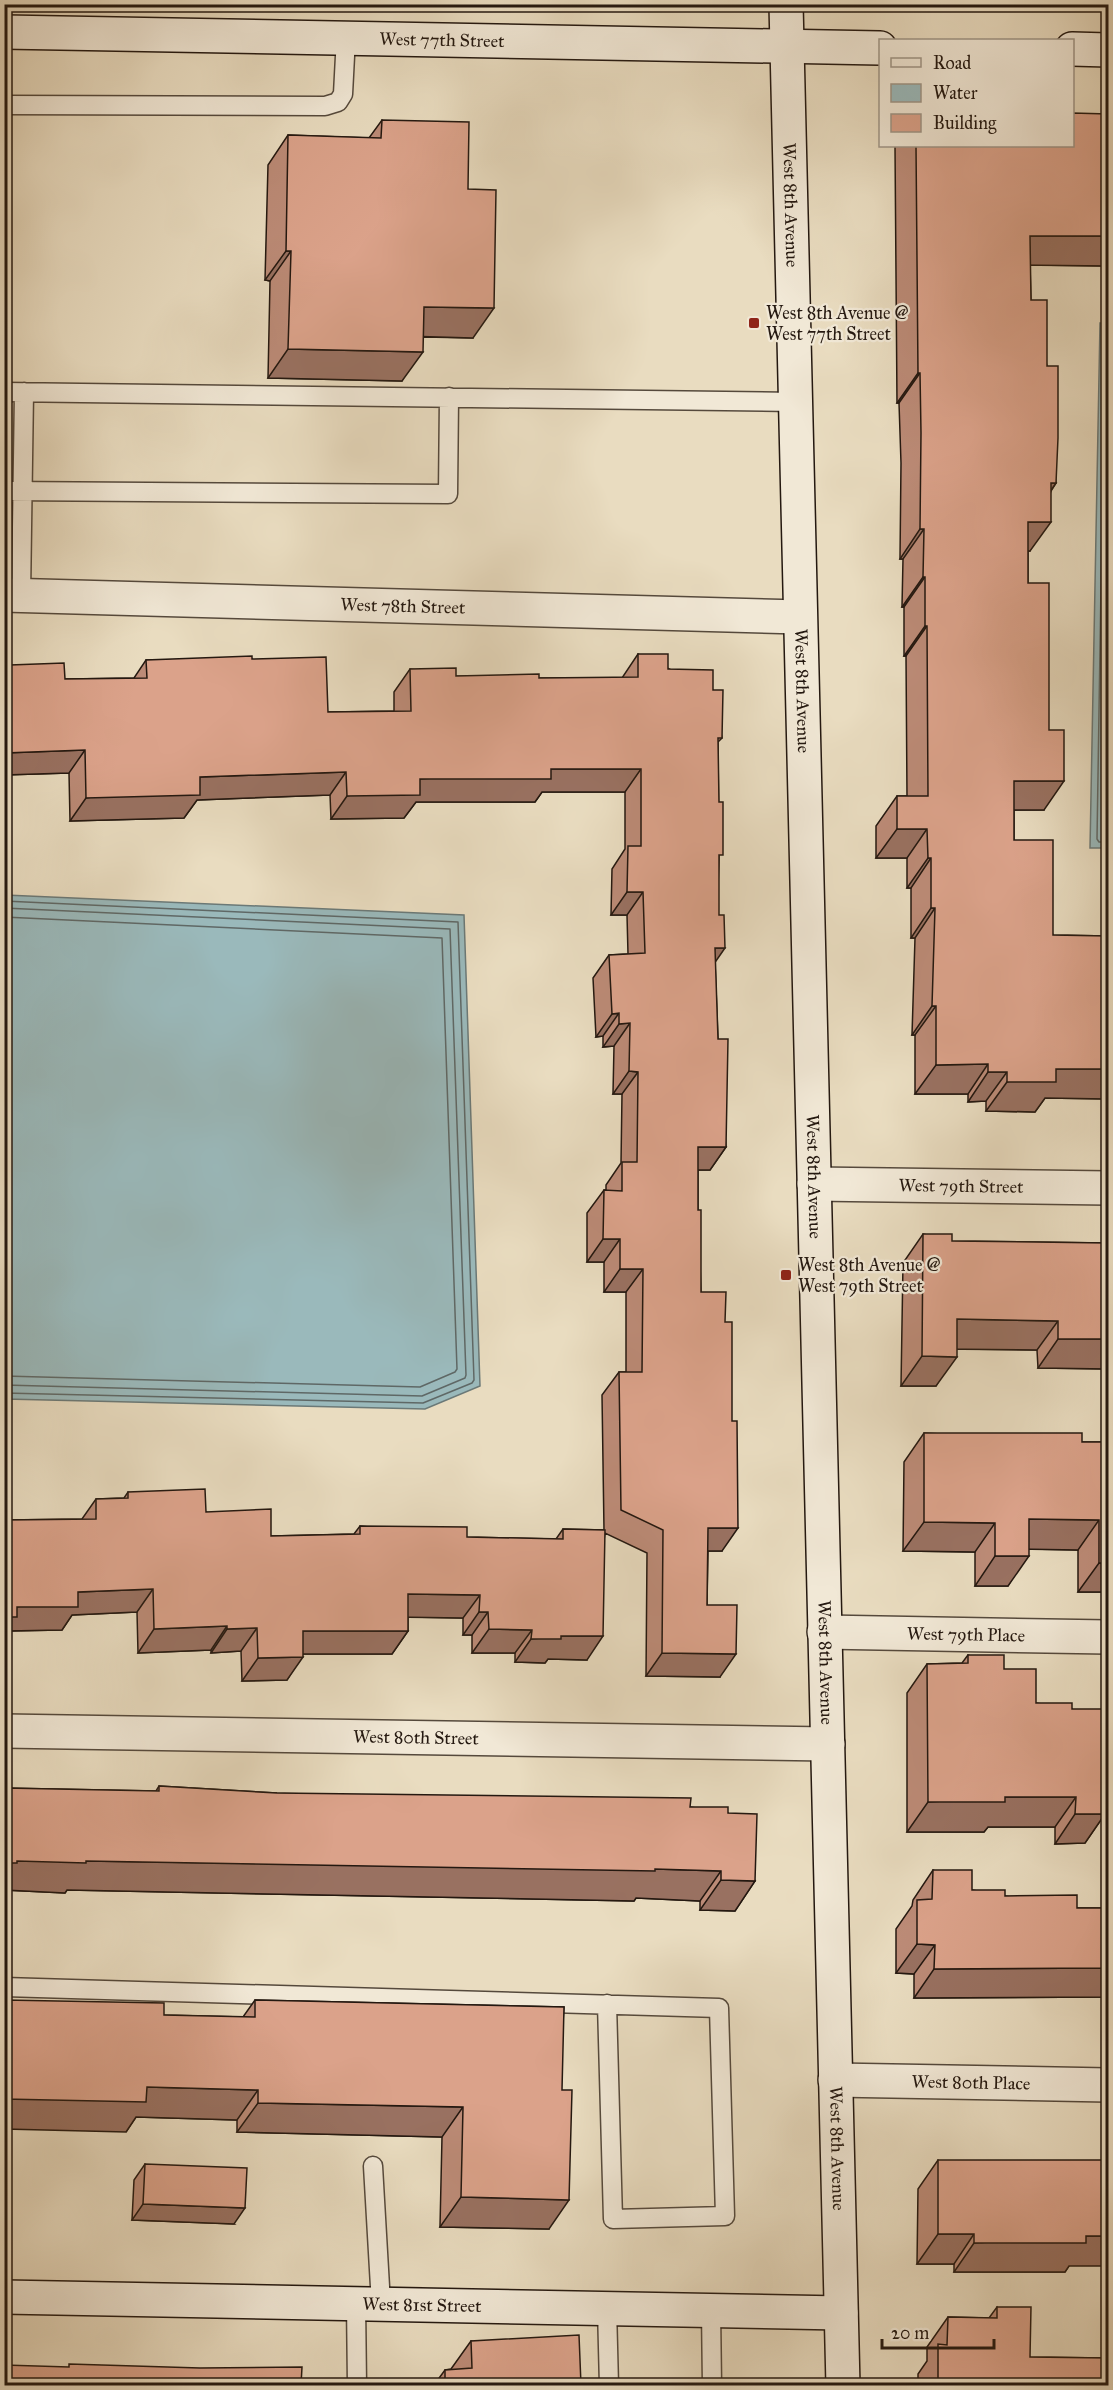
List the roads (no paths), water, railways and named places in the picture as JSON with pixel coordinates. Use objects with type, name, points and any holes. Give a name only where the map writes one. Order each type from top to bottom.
[{"type":"street","name":"West 8th Avenue","points":[[786,4],[843,2385]]},
{"type":"street","name":"West 77th Street","points":[[4,32],[879,48]]},
{"type":"street","points":[[1074,50],[1108,50]]},
{"type":"street","name":"West 78th Street","points":[[13,595],[800,617]]},
{"type":"street","name":"West 79th Street","points":[[814,1184],[1108,1188]]},
{"type":"street","name":"West 79th Place","points":[[824,1632],[1108,1638]]},
{"type":"street","name":"West 80th Street","points":[[4,1731],[828,1744]]},
{"type":"street","name":"West 80th Place","points":[[835,2080],[1108,2085]]},
{"type":"street","name":"West 81st Street","points":[[4,2297],[841,2313]]},
{"type":"lane","points":[[4,105],[325,106],[338,102],[344,94],[346,37]]},
{"type":"lane","points":[[4,392],[796,402]]},
{"type":"lane","points":[[13,595],[14,491],[24,392]]},
{"type":"lane","points":[[14,491],[448,494],[449,398]]},
{"type":"lane","points":[[4,1987],[607,2004],[720,2008],[725,2216],[614,2219],[607,2004]]},
{"type":"lane","points":[[357,2385],[369,2304],[374,2166]]},
{"type":"lane","points":[[607,2308],[609,2385]]},
{"type":"lane","points":[[711,2310],[712,2385]]},
{"type":"water","points":[[1100,323],[1108,323],[1108,848],[1090,848]]},
{"type":"water","points":[[5,895],[464,915],[480,1386],[425,1409],[5,1399]]},
{"type":"place","name":"West 8th Avenue @ West 77th Street","points":[[754,323]]},
{"type":"place","name":"West 8th Avenue @ West 79th Street","points":[[786,1275]]}]
